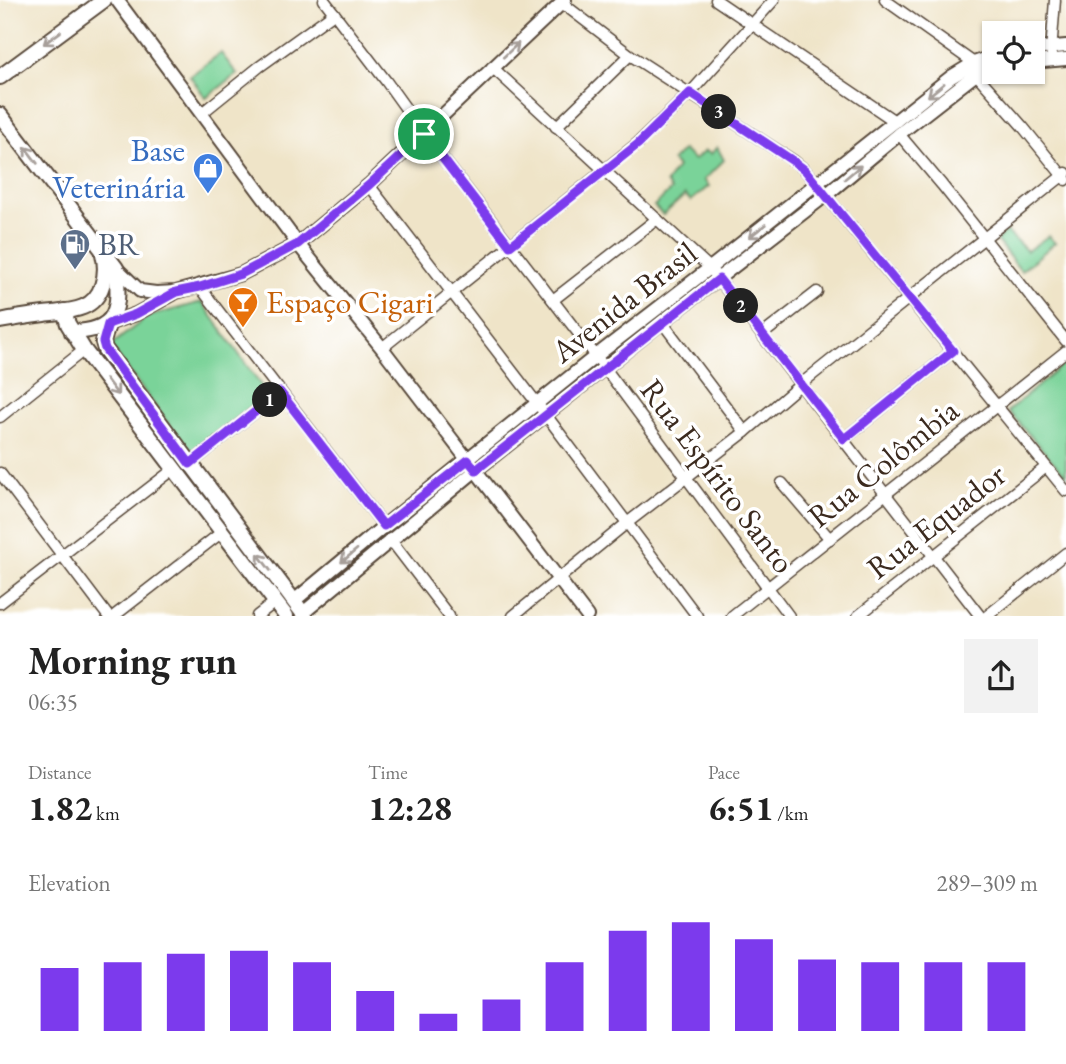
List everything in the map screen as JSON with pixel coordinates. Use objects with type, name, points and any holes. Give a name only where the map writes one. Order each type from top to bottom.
[{"type":"main road","points":[[0,76],[104,0]]},
{"type":"main road","points":[[0,115],[116,268],[116,308],[103,342],[105,349],[301,610]]},
{"type":"main road","points":[[0,321],[85,307],[99,291],[106,275],[102,251]]},
{"type":"main road","points":[[64,311],[72,332],[84,350],[286,616]]},
{"type":"main road","points":[[72,332],[108,324]]},
{"type":"street","points":[[117,0],[298,244],[382,348],[587,616]]},
{"type":"street","name":"Rua Espírito Santo","points":[[324,0],[596,356],[789,616]]},
{"type":"street","points":[[716,0],[897,128],[1066,341]]},
{"type":"street","points":[[382,348],[638,144],[690,93],[774,0]]},
{"type":"street","points":[[513,616],[1065,176],[975,69],[885,0]]},
{"type":"street","points":[[1051,60],[1055,0]]},
{"type":"street","points":[[116,268],[140,291],[176,292],[241,274],[298,244],[369,185],[564,1],[630,55],[793,161],[817,184],[1066,491]]},
{"type":"street","points":[[202,113],[259,67],[334,13]]},
{"type":"street","points":[[1045,47],[1066,46]]},
{"type":"street","points":[[556,127],[630,55]]},
{"type":"street","points":[[1045,61],[1066,59]]},
{"type":"street","name":"Avenida Brasil","points":[[975,69],[982,64]]},
{"type":"street","points":[[492,67],[710,268],[980,616]]},
{"type":"street","name":"Avenida Brasil","points":[[301,610],[384,526],[546,415],[826,195],[951,77],[982,69]]},
{"type":"street","name":"Avenida Brasil","points":[[301,610],[390,539],[537,404],[596,356],[817,184],[897,128]]},
{"type":"street","points":[[369,185],[697,616]]},
{"type":"street","points":[[553,300],[657,219]]},
{"type":"street","points":[[200,287],[384,526]]},
{"type":"street","points":[[108,324],[136,314],[176,292]]},
{"type":"street","points":[[763,334],[817,292]]},
{"type":"street","points":[[662,322],[745,432]]},
{"type":"street","points":[[0,417],[84,350]]},
{"type":"street","points":[[844,439],[953,351]]},
{"type":"street","name":"Rua Colômbia","points":[[732,616],[1066,351]]},
{"type":"street","points":[[190,464],[280,392]]},
{"type":"street","name":"Rua Equador","points":[[858,616],[1046,467]]},
{"type":"street","points":[[0,603],[174,469]]},
{"type":"street","points":[[0,473],[108,616]]},
{"type":"street","points":[[782,483],[830,539]]},
{"type":"street","points":[[114,616],[222,532]]},
{"type":"street","points":[[390,539],[449,616]]},
{"type":"street","points":[[987,616],[1066,553]]},
{"type":"street","points":[[257,616],[275,602]]},
{"type":"green space","points":[[221,53],[237,74],[206,98],[190,76]]},
{"type":"green space","points":[[717,147],[724,160],[704,180],[709,186],[691,201],[685,195],[663,215],[654,206],[671,190],[666,183],[677,167],[672,161],[683,150],[694,160],[705,151],[711,154]]},
{"type":"green space","points":[[1006,231],[1027,251],[1048,236],[1055,243],[1021,271],[996,240]]},
{"type":"green space","points":[[202,302],[267,394],[192,455],[110,346],[147,317]]},
{"type":"green space","points":[[1066,362],[1066,476],[1008,411]]},
{"type":"waterway","points":[[906,121],[920,110]]},
{"type":"waterway","points":[[389,533],[434,497]]},
{"type":"place","name":"Base Veterinária","points":[[208,195]]},
{"type":"place","name":"BR","points":[[75,271]]},
{"type":"place","name":"Espaço Cigari","points":[[243,329]]},
{"type":"route","points":[[690,93],[805,170],[953,351],[844,439],[719,279],[476,470],[468,460],[384,526],[280,392],[190,464],[105,349],[103,342],[108,324],[136,314],[176,292],[241,274],[298,244],[369,185],[424,134],[510,246],[638,144],[690,93]]}]
